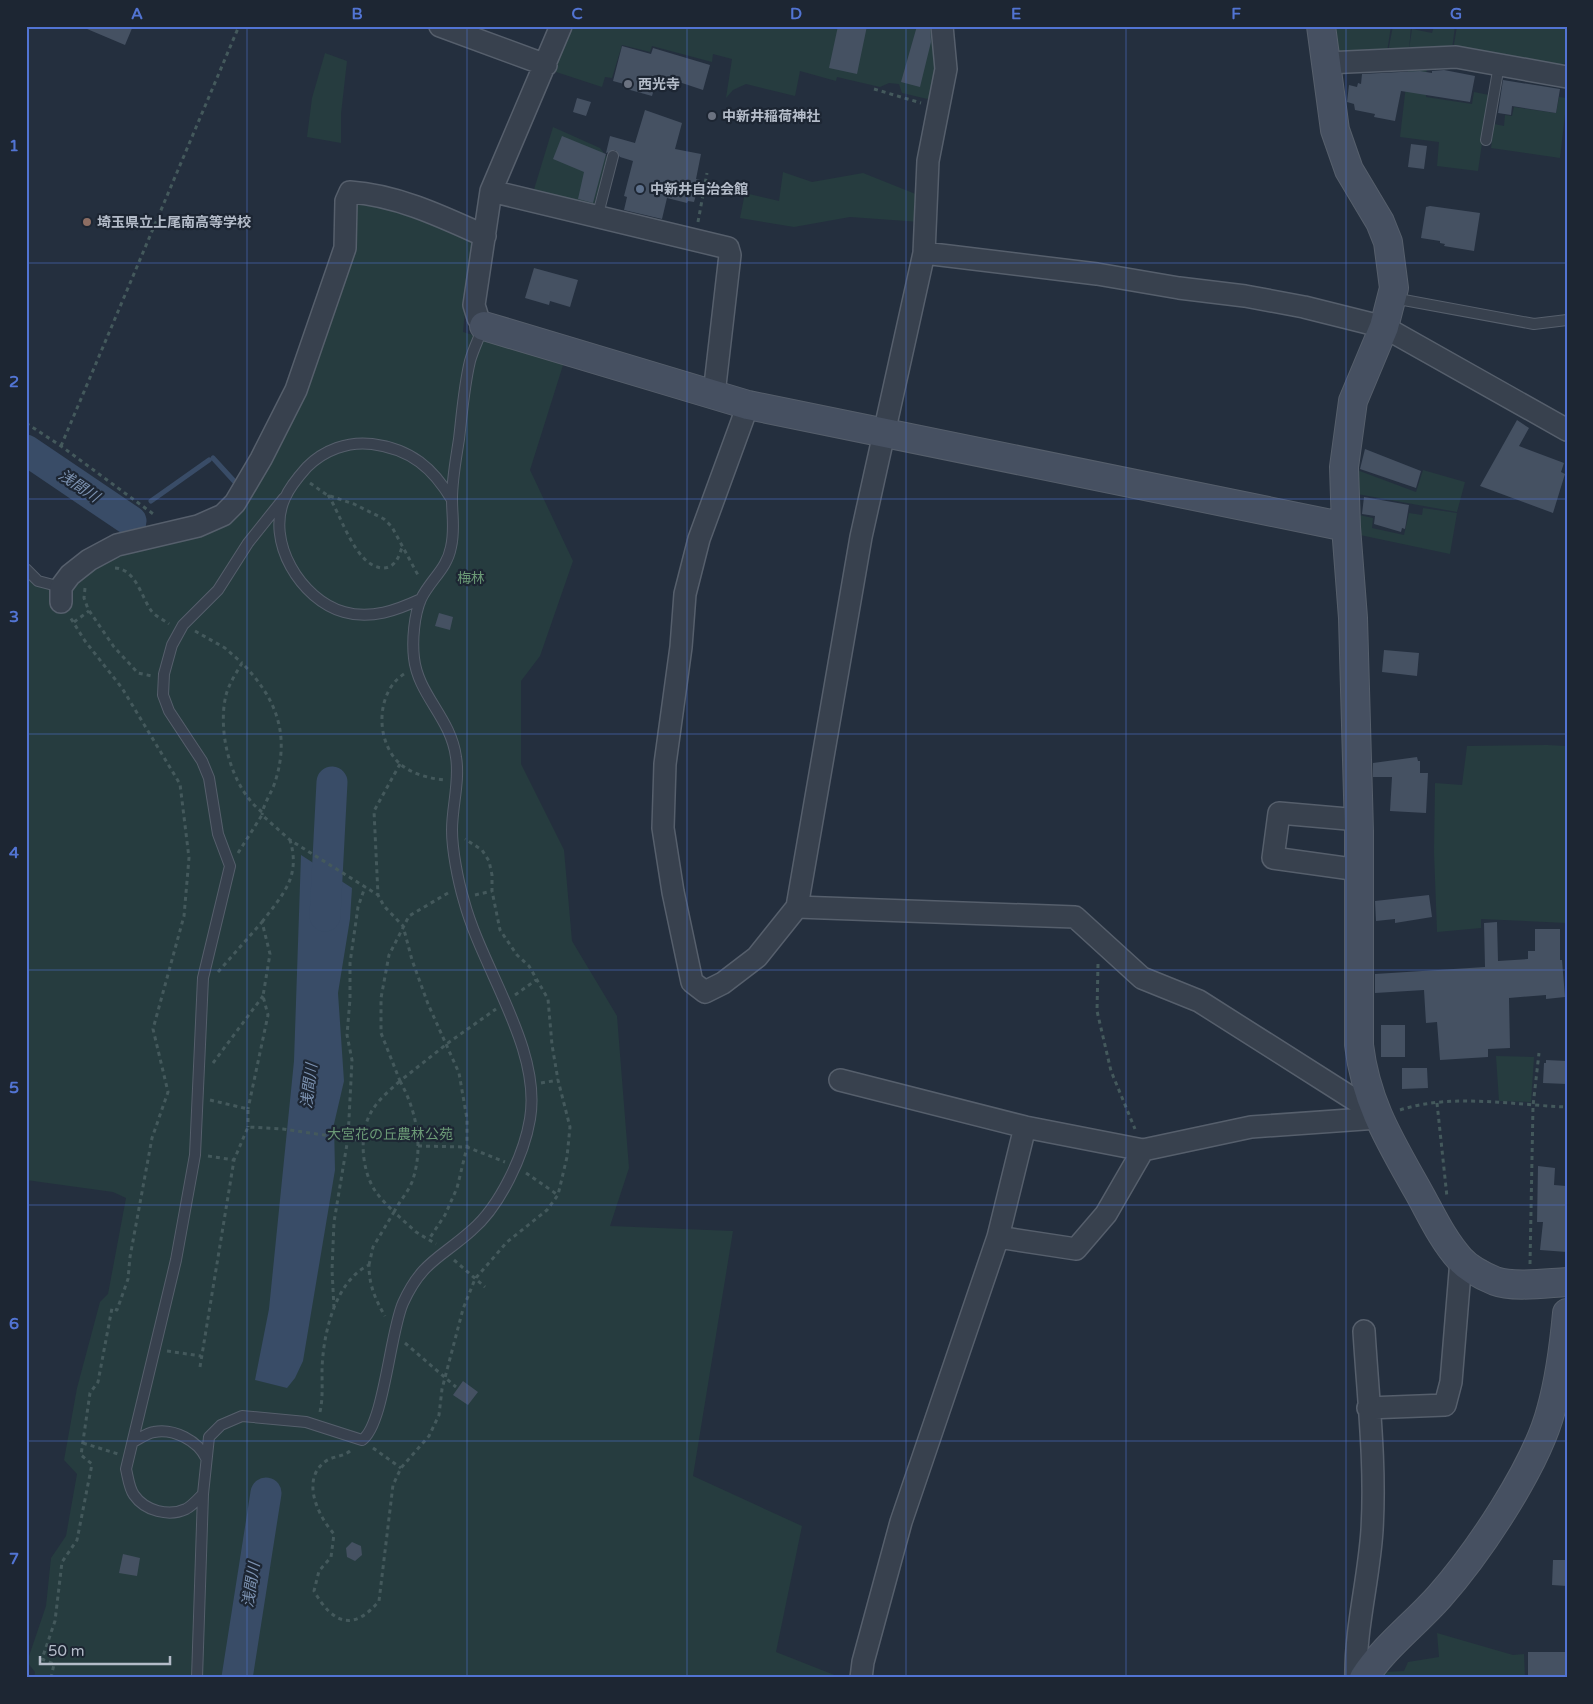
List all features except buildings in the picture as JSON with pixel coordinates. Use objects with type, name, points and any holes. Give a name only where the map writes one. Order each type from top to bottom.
[{"type":"street","points":[[440,26],[546,65]]},
{"type":"street","points":[[561,26],[491,191],[474,305],[478,318],[484,326],[748,405],[1346,527]]},
{"type":"street","points":[[748,405],[699,539],[685,594],[681,647],[665,764],[663,828],[673,892],[692,982],[705,992],[723,983],[757,957],[797,907],[861,537],[924,253],[928,161],[946,70],[942,26]]},
{"type":"street","points":[[1321,26],[1335,130],[1349,170],[1380,222],[1388,242],[1394,288],[1384,327],[1353,401],[1344,467],[1346,527],[1353,618],[1359,820],[1359,1045],[1362,1074],[1374,1106],[1437,1226],[1461,1260],[1476,1271],[1497,1282],[1530,1284],[1567,1282]]},
{"type":"street","points":[[1326,63],[1456,57],[1567,77]]},
{"type":"street","points":[[491,191],[728,248],[730,255],[714,394]]},
{"type":"street","points":[[61,594],[70,575],[89,560],[117,545],[198,526],[224,515],[244,489],[296,390],[345,248],[346,201],[350,192],[364,193],[432,212],[485,236]]},
{"type":"street","points":[[924,253],[1097,274],[1179,288],[1245,296],[1304,307],[1384,327],[1567,430]]},
{"type":"street","points":[[1359,820],[1280,813],[1273,858],[1359,870]]},
{"type":"street","points":[[797,907],[1075,917],[1142,978],[1199,1001],[1355,1100],[1374,1106]]},
{"type":"street","points":[[840,1080],[1025,1127],[1143,1150],[1250,1127],[1374,1106]]},
{"type":"street","points":[[861,1678],[863,1662],[901,1522],[998,1237],[1025,1127]]},
{"type":"street","points":[[998,1237],[1076,1249],[1106,1214],[1143,1150]]},
{"type":"street","points":[[1368,1408],[1445,1405],[1451,1382],[1461,1260]]},
{"type":"street","points":[[1364,1678],[1374,1663],[1438,1598],[1461,1571],[1516,1486],[1536,1448],[1551,1411],[1560,1368],[1567,1313]]},
{"type":"street","points":[[1356,1678],[1356,1660],[1372,1529],[1373,1482],[1364,1331]]},
{"type":"lane","points":[[1486,140],[1499,65]]},
{"type":"lane","points":[[597,218],[613,156]]},
{"type":"lane","points":[[1392,298],[1534,324],[1567,320]]},
{"type":"lane","points":[[197,1678],[204,1494],[209,1437],[221,1425],[242,1416],[317,1425],[362,1440],[369,1432],[376,1414],[398,1315],[408,1292],[423,1269],[474,1228],[487,1214],[502,1191],[514,1165],[530,1119],[531,1085],[519,1036],[474,936],[461,890],[452,833],[457,759],[447,724],[425,690],[414,659],[416,621],[421,599],[446,565],[451,550],[454,516],[452,500],[470,360],[484,326]]},
{"type":"lane","points":[[204,1494],[188,1509],[174,1513],[158,1512],[142,1503],[133,1494],[126,1469],[176,1260],[195,1155],[203,978],[230,866],[218,834],[209,778],[202,761],[169,711],[163,695],[168,656],[182,628],[218,590],[248,543],[299,476],[316,459],[330,450],[365,443],[388,446],[419,461],[433,472],[452,500]]},
{"type":"lane","points":[[284,498],[281,519],[282,542],[286,557],[299,582],[320,601],[344,612],[362,615],[392,611],[421,599]]},
{"type":"lane","points":[[26,569],[38,581],[61,594]]},
{"type":"lane","points":[[132,1442],[154,1432],[173,1433],[192,1441],[201,1448],[206,1459]]},
{"type":"path","points":[[61,446],[239,26]]},
{"type":"path","points":[[874,89],[938,108]]},
{"type":"path","points":[[695,240],[707,174]]},
{"type":"path","points":[[26,423],[61,446],[176,532]]},
{"type":"path","points":[[299,476],[327,495],[354,504],[384,519],[392,527],[428,590]]},
{"type":"path","points":[[327,495],[349,537],[372,565],[385,568],[390,567],[396,562],[402,546]]},
{"type":"path","points":[[108,569],[124,570],[136,583],[150,609],[182,628],[226,648],[242,663],[268,694],[276,712],[281,734],[277,777],[262,814],[230,866]]},
{"type":"path","points":[[87,581],[84,598],[89,611],[130,667],[138,673],[148,676],[164,677]]},
{"type":"path","points":[[51,1678],[54,1664],[42,1659],[54,1621],[62,1562],[77,1540],[92,1464],[81,1455],[90,1393],[98,1382],[112,1308],[118,1310],[128,1279],[130,1257],[152,1138],[168,1092],[153,1028],[184,916],[189,858],[180,784],[122,688],[85,641],[61,594]]},
{"type":"path","points":[[74,622],[89,611]]},
{"type":"path","points":[[414,659],[406,672],[389,687],[383,706],[382,717],[388,746],[400,764],[436,780],[456,781]]},
{"type":"path","points":[[242,663],[226,695],[223,727],[230,768],[262,814],[290,840],[378,895]]},
{"type":"path","points":[[400,764],[374,811],[378,895],[384,906],[403,926],[416,972],[432,1012],[448,1043],[459,1073],[467,1119],[467,1147],[457,1188],[445,1215],[429,1239]]},
{"type":"path","points":[[401,1468],[362,1440],[345,1455],[324,1462],[316,1474],[313,1488],[315,1502],[327,1526],[334,1534],[331,1557],[319,1571],[314,1591],[323,1607],[334,1618],[355,1620],[368,1613],[379,1601],[389,1505],[393,1486],[401,1468],[428,1436],[439,1415],[442,1389],[463,1309],[476,1279],[494,1254],[518,1231],[548,1210],[558,1195],[567,1157],[570,1127],[558,1080],[552,1046],[548,999],[544,989],[536,980],[529,966],[517,955],[500,930],[492,891],[492,875],[489,861],[482,850],[452,833]]},
{"type":"path","points":[[203,978],[212,976],[222,970],[282,897],[291,879],[294,860],[290,840]]},
{"type":"path","points":[[334,1308],[332,1270],[334,1222],[348,1138],[352,1060],[346,1035],[350,999],[350,963],[358,907],[365,887]]},
{"type":"path","points":[[369,1265],[374,1247],[411,1183],[418,1146],[412,1107],[381,1033],[380,1014],[389,955],[409,916],[448,894],[461,890]]},
{"type":"path","points":[[200,1367],[234,1160],[248,1127],[248,1109],[268,1015],[264,996],[270,954],[262,922]]},
{"type":"path","points":[[1098,938],[1097,1011],[1111,1071],[1143,1150]]},
{"type":"path","points":[[485,1287],[429,1239],[416,1232],[375,1191],[370,1181],[364,1155],[366,1127],[373,1108],[400,1081],[448,1043],[536,980]]},
{"type":"path","points":[[199,1074],[212,1064],[264,996]]},
{"type":"path","points":[[1530,1284],[1534,1106],[1539,1053]]},
{"type":"path","points":[[199,1098],[248,1109]]},
{"type":"path","points":[[1374,1106],[1402,1109],[1437,1103],[1462,1102],[1567,1107]]},
{"type":"path","points":[[1437,1103],[1448,1208],[1445,1218],[1437,1226]]},
{"type":"path","points":[[248,1127],[283,1129],[364,1141]]},
{"type":"path","points":[[418,1146],[467,1147],[514,1165],[558,1195]]},
{"type":"path","points":[[195,1155],[234,1160]]},
{"type":"path","points":[[317,1425],[322,1402],[322,1368],[334,1308],[346,1282],[361,1268]]},
{"type":"path","points":[[156,1349],[201,1356]]},
{"type":"path","points":[[83,1443],[128,1457]]},
{"type":"green space","points":[[570,26],[937,26],[941,69],[932,100],[902,93],[899,84],[889,83],[880,87],[837,77],[836,81],[800,71],[795,96],[746,84],[733,90],[726,98],[732,59],[713,54],[712,62],[652,46],[650,52],[622,45],[612,78],[605,77],[602,87],[553,71]]},
{"type":"green space","points":[[1334,26],[1391,26],[1387,52],[1342,54],[1337,49]]},
{"type":"green space","points":[[1393,26],[1411,26],[1409,50],[1412,29],[1432,33],[1434,26],[1455,26],[1452,50],[1388,52]]},
{"type":"green space","points":[[1457,26],[1567,26],[1567,62],[1560,66],[1453,51]]},
{"type":"green space","points":[[325,53],[347,61],[341,114],[341,143],[307,137],[312,98]]},
{"type":"green space","points":[[1427,67],[1424,93],[1426,97],[1472,104],[1474,92],[1489,95],[1478,171],[1437,166],[1439,142],[1400,137],[1408,68]]},
{"type":"green space","points":[[1559,97],[1567,98],[1560,158],[1491,148],[1494,124],[1504,126],[1505,115],[1512,116],[1514,107],[1556,113]]},
{"type":"green space","points":[[553,127],[600,148],[607,157],[593,209],[532,196]]},
{"type":"green space","points":[[783,172],[812,182],[863,173],[918,195],[920,222],[850,217],[794,227],[740,218],[745,193],[779,201]]},
{"type":"green space","name":"大宮花の丘農林公苑","points":[[362,200],[472,239],[463,332],[564,362],[530,470],[573,561],[540,656],[521,681],[521,764],[564,850],[572,941],[617,1016],[629,1168],[610,1226],[733,1231],[693,1476],[802,1526],[776,1652],[842,1678],[34,1678],[35,1672],[27,1662],[46,1606],[51,1558],[66,1536],[77,1474],[64,1460],[77,1388],[100,1302],[108,1294],[126,1198],[113,1192],[26,1180],[26,569],[38,581],[61,587],[84,568],[148,545],[253,488],[354,205]]},
{"type":"green space","points":[[1357,470],[1416,492],[1423,470],[1465,482],[1457,512],[1357,494]]},
{"type":"green space","points":[[1423,508],[1457,513],[1450,554],[1360,535],[1359,515],[1373,518],[1372,528],[1404,535],[1409,513],[1422,515]]},
{"type":"green space","points":[[1467,746],[1567,746],[1567,923],[1481,919],[1481,928],[1437,932],[1434,852],[1435,783],[1462,785]]},
{"type":"green space","points":[[1496,1056],[1534,1057],[1531,1102],[1499,1101]]},
{"type":"green space","points":[[1437,1633],[1513,1655],[1524,1654],[1525,1678],[1380,1678],[1385,1672],[1404,1671],[1408,1662],[1439,1657]]},
{"type":"water","points":[[301,855],[352,888],[350,919],[338,993],[344,1081],[334,1124],[335,1170],[303,1361],[295,1378],[287,1388],[255,1380],[269,1309],[294,1061]]},
{"type":"waterway","name":"浅間川","points":[[26,450],[131,521]]},
{"type":"waterway","points":[[213,458],[234,481]]},
{"type":"waterway","points":[[151,501],[209,460]]},
{"type":"waterway","name":"浅間川","points":[[325,916],[332,782]]},
{"type":"waterway","name":"浅間川","points":[[237,1678],[266,1493]]},
{"type":"place","name":"西光寺","points":[[628,84]]},
{"type":"place","name":"中新井稲荷神社","points":[[712,116]]},
{"type":"place","name":"中新井自治会館","points":[[640,189]]},
{"type":"place","name":"埼玉県立上尾南高等学校","points":[[87,222]]},
{"type":"park label","name":"梅林","points":[[471,578]]}]
